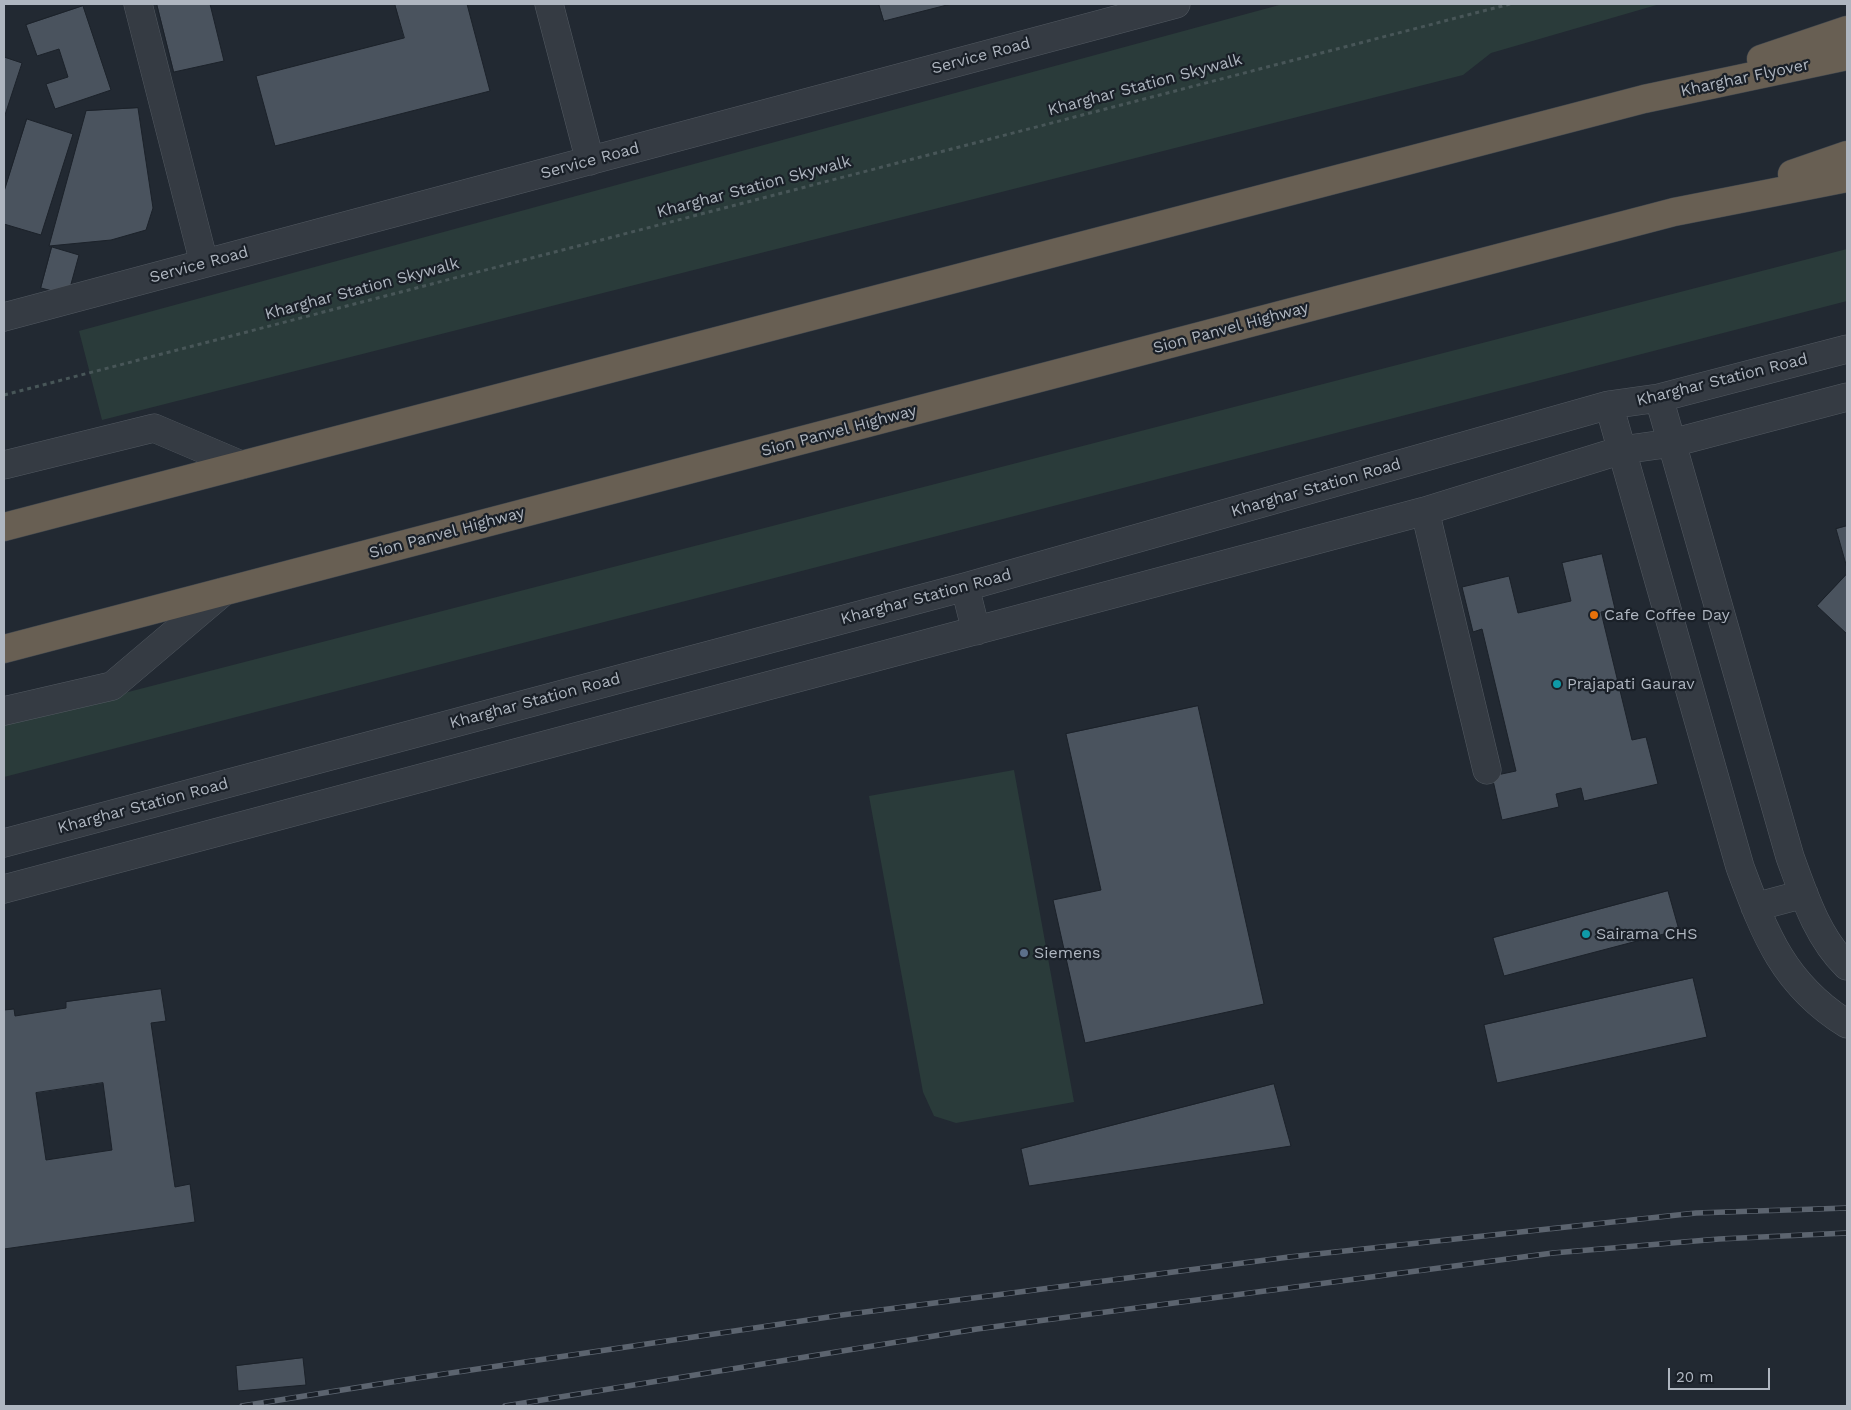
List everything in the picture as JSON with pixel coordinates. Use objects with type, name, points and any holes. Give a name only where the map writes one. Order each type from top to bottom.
[{"type":"highway","points":[[4,527],[1644,99],[1847,30]]},
{"type":"highway","name":"Kharghar Flyover","points":[[1644,99],[1847,56]]},
{"type":"highway","points":[[1674,212],[1847,155]]},
{"type":"highway","points":[[1674,212],[1847,178]]},
{"type":"highway","name":"Sion Panvel Highway","points":[[4,649],[1674,212]]},
{"type":"street","points":[[138,4],[204,263]]},
{"type":"street","points":[[549,4],[590,161]]},
{"type":"street","name":"Service Road","points":[[4,317],[1176,4]]},
{"type":"street","name":"Kharghar Station Road","points":[[4,843],[965,587],[1609,405],[1659,398],[1847,349]]},
{"type":"street","points":[[4,889],[1425,511],[1622,450],[1672,442],[1847,397]]},
{"type":"street","points":[[1659,398],[1790,857],[1819,928],[1835,954],[1847,966]]},
{"type":"street","points":[[1609,405],[1740,867],[1755,907],[1772,944],[1792,978],[1828,1012],[1847,1024]]},
{"type":"street","points":[[4,465],[154,428],[242,465]]},
{"type":"street","points":[[1425,511],[1487,770]]},
{"type":"street","points":[[965,587],[976,631]]},
{"type":"street","points":[[4,711],[112,686],[223,592]]},
{"type":"street","points":[[1755,907],[1804,894]]},
{"type":"path","name":"Kharghar Station Skywalk","points":[[4,395],[1510,4]]},
{"type":"shaded area","points":[[1283,4],[1660,4],[1491,53],[1463,75],[102,420],[79,331]]},
{"type":"shaded area","points":[[1847,249],[1847,301],[4,777],[4,724]]},
{"type":"shaded area","points":[[1014,770],[1074,1102],[956,1123],[934,1116],[923,1092],[869,796]]},
{"type":"building","points":[[157,4],[210,4],[224,61],[174,72]]},
{"type":"building","points":[[395,4],[467,4],[490,91],[275,146],[256,76],[404,38]]},
{"type":"building","points":[[879,4],[951,4],[884,21]]},
{"type":"building","points":[[83,6],[111,90],[55,109],[46,84],[68,77],[59,49],[37,56],[26,25]]},
{"type":"building","points":[[4,57],[22,63],[4,118]]},
{"type":"building","points":[[138,108],[153,208],[146,230],[111,240],[49,246],[86,111]]},
{"type":"building","points":[[27,119],[73,134],[41,235],[4,224],[4,192]]},
{"type":"building","points":[[52,247],[79,255],[68,295],[41,288]]},
{"type":"building","points":[[1847,526],[1847,568],[1836,529]]},
{"type":"building","name":"Prajapati Gaurav","points":[[1602,554],[1615,609],[1601,612],[1632,740],[1646,737],[1658,784],[1584,801],[1581,788],[1556,794],[1559,807],[1502,820],[1492,776],[1516,771],[1482,629],[1473,632],[1462,587],[1509,576],[1518,613],[1571,601],[1562,563]]},
{"type":"building","points":[[1847,574],[1847,634],[1817,606]]},
{"type":"building","points":[[1198,706],[1264,1004],[1085,1043],[1053,900],[1101,890],[1066,734]]},
{"type":"building","name":"Sairama CHS","points":[[1668,891],[1679,930],[1504,976],[1493,938]]},
{"type":"building","points":[[1693,978],[1707,1037],[1497,1083],[1484,1025]]},
{"type":"building","points":[[161,989],[166,1021],[151,1023],[175,1187],[190,1184],[195,1222],[4,1249],[4,1010],[14,1009],[15,1016],[66,1008],[66,1002]],"holes":[[[103,1083],[112,1150],[46,1160],[36,1093]]]},
{"type":"building","points":[[1274,1084],[1291,1146],[1029,1186],[1021,1149]]},
{"type":"building","points":[[303,1358],[306,1385],[238,1391],[236,1366]]},
{"type":"railway","points":[[242,1406],[842,1315],[1289,1257],[1696,1213],[1847,1208]]},
{"type":"railway","points":[[505,1406],[977,1329],[1553,1253],[1719,1239],[1847,1233]]},
{"type":"place","name":"Cafe Coffee Day","points":[[1594,615]]},
{"type":"place","name":"Prajapati Gaurav","points":[[1557,684]]},
{"type":"place","name":"Sairama CHS","points":[[1586,934]]},
{"type":"place","name":"Siemens","points":[[1024,953]]}]
